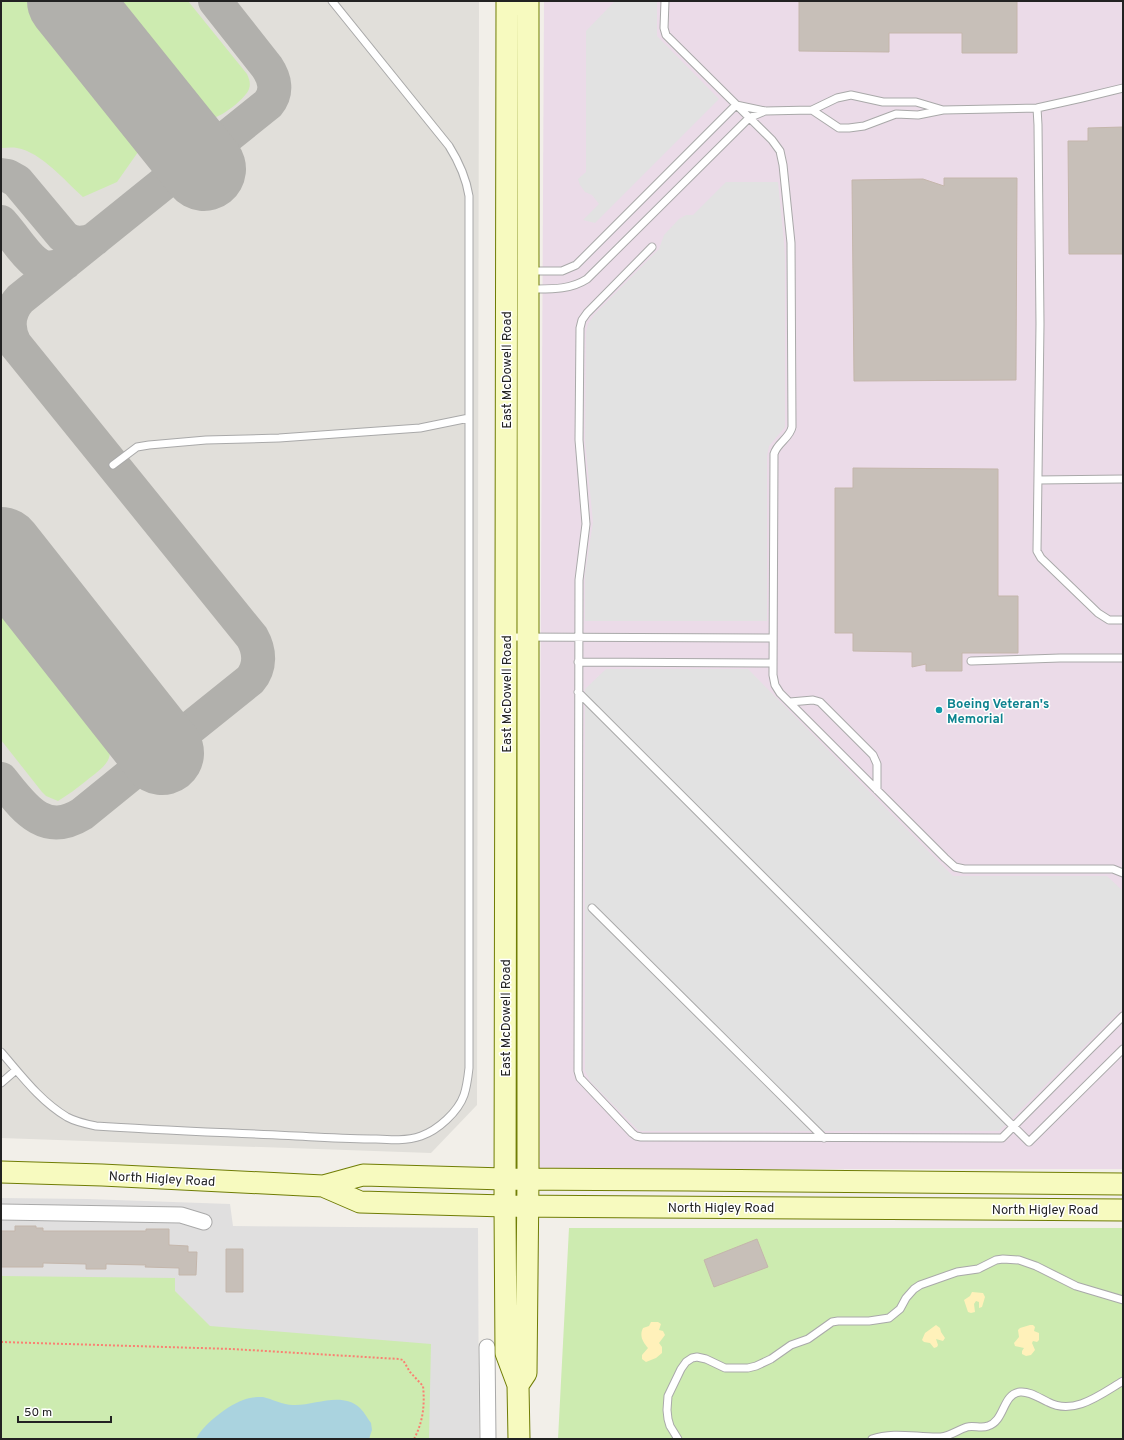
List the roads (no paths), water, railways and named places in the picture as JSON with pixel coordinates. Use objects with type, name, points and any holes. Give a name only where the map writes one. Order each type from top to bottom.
[{"type":"main road","name":"East McDowell Road","points":[[507,1],[528,638],[528,1179],[526,1373],[518,1385]]},
{"type":"main road","name":"East McDowell Road","points":[[519,1439],[518,1385],[506,1353],[506,637],[517,281],[528,1]]},
{"type":"main road","name":"North Higley Road","points":[[1,1172],[102,1175],[323,1186],[363,1174],[505,1179],[1123,1184]]},
{"type":"main road","name":"North Higley Road","points":[[323,1186],[360,1202],[505,1206],[1123,1210]]},
{"type":"street","points":[[1,1212],[181,1215],[204,1222]]},
{"type":"street","points":[[487,1348],[488,1439]]},
{"type":"lane","points":[[1,1052],[49,1104],[67,1117],[82,1123],[96,1126],[397,1140],[422,1136],[432,1131],[448,1118],[463,1096],[469,1068],[469,196],[465,175],[460,163],[449,146],[332,1]]},
{"type":"lane","points":[[664,1],[664,28],[666,35],[776,145],[782,158],[791,243],[792,427],[790,433],[778,444],[774,454],[773,675],[775,684],[780,693],[952,865],[960,868],[1107,868],[1123,873]]},
{"type":"lane","points":[[812,110],[840,128],[849,128],[864,126],[896,114],[918,115],[943,110],[1037,108],[1123,88]]},
{"type":"lane","points":[[736,105],[766,111],[812,110],[837,98],[851,95],[883,102],[916,102],[943,110]]},
{"type":"lane","points":[[517,281],[562,271],[576,265],[736,105]]},
{"type":"lane","points":[[1037,108],[1040,316],[1037,551],[1041,558],[1098,613],[1109,620],[1123,620]]},
{"type":"lane","points":[[517,281],[569,287],[582,282],[592,275],[749,118],[766,111]]},
{"type":"lane","points":[[652,247],[587,313],[580,324],[579,440],[586,524],[579,572],[578,638],[578,1071],[580,1078],[632,1133],[641,1137],[1002,1138],[1123,1016]]},
{"type":"lane","points":[[113,465],[137,448],[149,445],[206,440],[279,438],[420,428],[469,418]]},
{"type":"lane","points":[[1038,480],[1123,479]]},
{"type":"lane","points":[[506,637],[773,638]]},
{"type":"lane","points":[[971,661],[1060,658],[1123,658]]},
{"type":"lane","points":[[578,662],[773,663]]},
{"type":"lane","points":[[578,692],[1012,1127],[1029,1142],[1123,1049]]},
{"type":"lane","points":[[790,702],[813,700],[820,702],[873,755],[877,764],[877,790]]},
{"type":"lane","points":[[592,908],[824,1138]]},
{"type":"lane","points":[[1,1083],[16,1070]]},
{"type":"lane","points":[[678,1439],[670,1426],[668,1419],[668,1396],[681,1369],[686,1362],[692,1358],[697,1357],[706,1359],[725,1368],[748,1368],[756,1366],[772,1359],[791,1345],[808,1339],[832,1322],[869,1322],[889,1318],[900,1309],[906,1298],[914,1289],[920,1285],[956,1272],[978,1270],[996,1260],[1013,1259],[1036,1266],[1076,1286],[1123,1300]]},
{"type":"lane","points":[[872,1439],[890,1435],[943,1436],[968,1427],[984,1428],[994,1424],[998,1420],[1007,1402],[1012,1395],[1017,1393],[1027,1392],[1058,1406],[1070,1406],[1085,1403],[1123,1381]]},
{"type":"water","points":[[253,1397],[263,1397],[293,1405],[328,1400],[345,1400],[353,1403],[362,1410],[371,1423],[372,1430],[369,1439],[196,1439],[205,1426],[228,1408],[243,1400]]},
{"type":"place","name":"Boeing Veteran's Memorial","points":[[939,710]]}]
